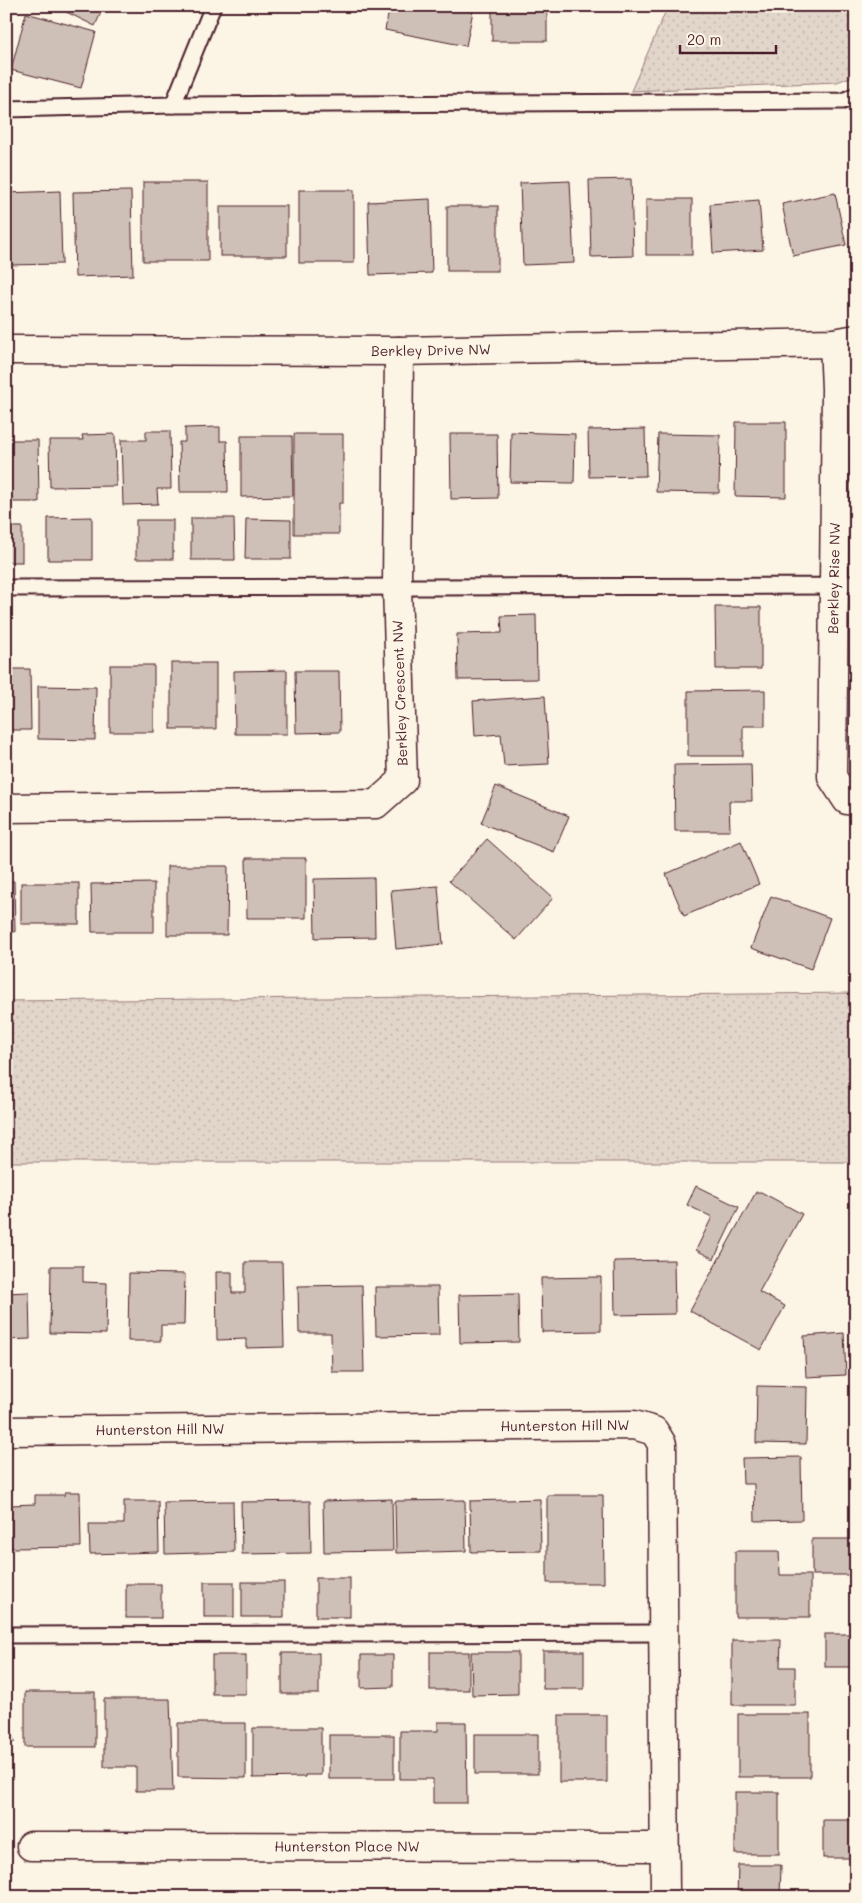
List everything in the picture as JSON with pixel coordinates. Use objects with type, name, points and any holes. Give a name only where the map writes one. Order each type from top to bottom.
[{"type":"street","name":"Berkley Drive NW","points":[[6,350],[399,351],[845,341]]},
{"type":"street","name":"Berkley Rise NW","points":[[845,341],[836,389],[845,584],[832,777],[846,800],[856,801]]},
{"type":"street","name":"Berkley Crescent NW","points":[[6,808],[376,804],[403,780],[397,586],[399,351]]},
{"type":"street","name":"Hunterston Hill NW","points":[[6,1431],[634,1425],[654,1431],[662,1444],[665,1897]]},
{"type":"street","name":"Hunterston Place NW","points":[[31,1846],[664,1847]]},
{"type":"lane","points":[[173,105],[213,6]]},
{"type":"lane","points":[[6,108],[173,105],[843,101],[856,95]]},
{"type":"lane","points":[[6,588],[845,584]]},
{"type":"lane","points":[[6,1635],[662,1633]]},
{"type":"shaded area","points":[[668,6],[856,6],[856,75],[837,82],[631,91]]},
{"type":"shaded area","points":[[856,993],[856,1162],[6,1162],[6,1001]]},
{"type":"building","points":[[54,6],[104,6],[95,26]]},
{"type":"building","points":[[390,6],[474,6],[466,46],[385,30]]},
{"type":"building","points":[[492,6],[547,6],[547,41],[492,41]]},
{"type":"building","points":[[26,13],[96,32],[81,88],[11,70]]},
{"type":"building","points":[[631,179],[633,256],[591,257],[589,180]]},
{"type":"building","points":[[570,181],[574,263],[523,265],[520,183]]},
{"type":"building","points":[[143,182],[208,182],[208,261],[143,261]]},
{"type":"building","points":[[299,190],[354,190],[354,263],[299,263]]},
{"type":"building","points":[[60,191],[62,264],[6,265],[6,193]]},
{"type":"building","points":[[131,191],[133,275],[75,277],[73,192]]},
{"type":"building","points":[[835,193],[846,245],[793,256],[782,204]]},
{"type":"building","points":[[430,199],[432,273],[370,275],[368,202]]},
{"type":"building","points":[[646,199],[692,199],[692,255],[646,255]]},
{"type":"building","points":[[759,200],[763,250],[713,253],[710,204]]},
{"type":"building","points":[[856,201],[856,231],[848,203]]},
{"type":"building","points":[[220,206],[287,206],[287,256],[220,256]]},
{"type":"building","points":[[447,206],[498,206],[498,271],[447,271]]},
{"type":"building","points":[[736,422],[786,422],[786,497],[735,496]]},
{"type":"building","points":[[220,427],[220,441],[227,441],[228,492],[180,492],[179,442],[185,442],[185,428]]},
{"type":"building","points":[[645,429],[646,476],[589,477],[588,430]]},
{"type":"building","points":[[146,431],[170,431],[171,489],[157,489],[158,504],[123,505],[121,440],[146,440]]},
{"type":"building","points":[[511,432],[575,434],[574,483],[510,482]]},
{"type":"building","points":[[115,434],[116,486],[50,487],[49,440],[83,440],[82,435]]},
{"type":"building","points":[[294,434],[343,434],[343,503],[339,503],[339,534],[294,534]]},
{"type":"building","points":[[450,434],[497,434],[498,498],[451,499]]},
{"type":"building","points":[[658,434],[720,435],[719,493],[656,492]]},
{"type":"building","points":[[241,436],[292,436],[293,496],[241,497]]},
{"type":"building","points":[[6,440],[38,440],[39,502],[6,502]]},
{"type":"building","points":[[92,517],[92,560],[48,560],[48,518]]},
{"type":"building","points":[[191,518],[234,518],[235,560],[191,560]]},
{"type":"building","points":[[246,519],[291,520],[291,559],[245,559]]},
{"type":"building","points":[[136,520],[173,520],[173,559],[136,559]]},
{"type":"building","points":[[6,527],[22,527],[22,562],[6,562]]},
{"type":"building","points":[[715,607],[761,607],[761,669],[716,669]]},
{"type":"building","points":[[536,615],[537,679],[458,680],[457,634],[502,633],[501,616]]},
{"type":"building","points":[[171,663],[216,663],[216,729],[171,729]]},
{"type":"building","points":[[110,665],[154,665],[154,732],[110,732]]},
{"type":"building","points":[[6,669],[30,669],[31,730],[6,730]]},
{"type":"building","points":[[287,670],[287,734],[235,734],[234,671]]},
{"type":"building","points":[[295,671],[339,671],[340,732],[296,733]]},
{"type":"building","points":[[38,686],[96,687],[95,740],[38,739]]},
{"type":"building","points":[[765,690],[765,726],[743,726],[743,756],[688,756],[688,691]]},
{"type":"building","points":[[545,696],[549,764],[504,766],[501,734],[475,736],[473,701]]},
{"type":"building","points":[[751,764],[752,801],[729,801],[730,831],[675,831],[674,765]]},
{"type":"building","points":[[496,786],[569,816],[554,852],[481,823]]},
{"type":"building","points":[[487,839],[553,898],[516,940],[449,881]]},
{"type":"building","points":[[741,841],[759,884],[684,916],[666,874]]},
{"type":"building","points":[[246,858],[306,858],[306,918],[247,918]]},
{"type":"building","points":[[167,866],[228,866],[227,935],[167,935]]},
{"type":"building","points":[[374,878],[375,937],[315,938],[314,879]]},
{"type":"building","points":[[6,881],[14,881],[15,932],[6,932]]},
{"type":"building","points":[[21,883],[79,883],[79,924],[21,924]]},
{"type":"building","points":[[154,883],[154,932],[92,932],[91,884]]},
{"type":"building","points":[[438,886],[443,944],[396,949],[391,890]]},
{"type":"building","points":[[771,896],[830,918],[811,969],[751,948]]},
{"type":"building","points":[[696,1186],[739,1207],[714,1259],[696,1250],[712,1217],[687,1205]]},
{"type":"building","points":[[756,1192],[761,1192],[802,1214],[759,1292],[785,1306],[761,1350],[690,1311]]},
{"type":"building","points":[[674,1260],[675,1314],[615,1315],[614,1261]]},
{"type":"building","points":[[245,1262],[282,1262],[284,1347],[246,1348],[246,1339],[217,1340],[216,1272],[232,1272],[232,1293],[245,1293]]},
{"type":"building","points":[[51,1266],[83,1266],[83,1282],[107,1283],[106,1334],[50,1333]]},
{"type":"building","points":[[129,1273],[185,1274],[184,1325],[161,1325],[161,1341],[128,1341]]},
{"type":"building","points":[[601,1277],[601,1331],[542,1332],[541,1278]]},
{"type":"building","points":[[362,1285],[364,1372],[332,1372],[331,1333],[299,1333],[298,1286]]},
{"type":"building","points":[[375,1287],[438,1287],[439,1335],[376,1336]]},
{"type":"building","points":[[29,1292],[30,1339],[6,1340],[6,1293]]},
{"type":"building","points":[[518,1294],[519,1342],[460,1343],[459,1295]]},
{"type":"building","points":[[844,1333],[846,1375],[806,1377],[804,1336]]},
{"type":"building","points":[[757,1386],[807,1387],[806,1444],[756,1443]]},
{"type":"building","points":[[801,1457],[802,1520],[755,1521],[754,1484],[743,1484],[742,1458]]},
{"type":"building","points":[[65,1492],[80,1492],[81,1547],[11,1548],[10,1505],[35,1504],[35,1495],[65,1495]]},
{"type":"building","points":[[547,1495],[603,1495],[604,1583],[547,1583]]},
{"type":"building","points":[[392,1499],[393,1551],[324,1552],[323,1501]]},
{"type":"building","points":[[540,1499],[541,1551],[471,1552],[470,1501]]},
{"type":"building","points":[[465,1500],[466,1551],[396,1553],[395,1501]]},
{"type":"building","points":[[124,1501],[158,1501],[159,1552],[90,1554],[89,1524],[124,1524]]},
{"type":"building","points":[[233,1501],[234,1552],[165,1554],[164,1502]]},
{"type":"building","points":[[310,1501],[311,1553],[242,1554],[241,1502]]},
{"type":"building","points":[[812,1539],[852,1539],[852,1575],[812,1575]]},
{"type":"building","points":[[735,1551],[779,1551],[780,1575],[810,1575],[810,1617],[735,1617]]},
{"type":"building","points":[[316,1578],[350,1578],[350,1617],[316,1617]]},
{"type":"building","points":[[204,1582],[234,1582],[234,1617],[204,1617]]},
{"type":"building","points":[[242,1582],[284,1582],[284,1617],[242,1617]]},
{"type":"building","points":[[126,1584],[161,1584],[161,1618],[126,1618]]},
{"type":"building","points":[[825,1634],[856,1634],[856,1667],[825,1667]]},
{"type":"building","points":[[732,1640],[781,1640],[780,1667],[795,1667],[795,1705],[732,1705]]},
{"type":"building","points":[[543,1651],[584,1651],[584,1689],[543,1689]]},
{"type":"building","points":[[430,1652],[469,1652],[469,1690],[430,1690]]},
{"type":"building","points":[[471,1652],[518,1652],[518,1694],[472,1695]]},
{"type":"building","points":[[282,1653],[319,1653],[319,1694],[282,1694]]},
{"type":"building","points":[[212,1655],[246,1655],[246,1694],[212,1694]]},
{"type":"building","points":[[361,1655],[393,1655],[393,1687],[361,1688]]},
{"type":"building","points":[[25,1692],[95,1692],[95,1747],[25,1747]]},
{"type":"building","points":[[104,1699],[170,1699],[173,1791],[136,1791],[136,1767],[104,1767]]},
{"type":"building","points":[[738,1714],[810,1714],[810,1777],[738,1777]]},
{"type":"building","points":[[559,1715],[607,1715],[607,1782],[559,1782]]},
{"type":"building","points":[[6,1721],[15,1742],[6,1745]]},
{"type":"building","points":[[438,1722],[466,1722],[467,1803],[433,1803],[433,1779],[400,1779],[400,1731],[438,1731]]},
{"type":"building","points":[[178,1723],[246,1723],[246,1778],[178,1777]]},
{"type":"building","points":[[253,1728],[321,1728],[321,1775],[253,1778]]},
{"type":"building","points":[[475,1734],[538,1734],[538,1774],[475,1774]]},
{"type":"building","points":[[329,1735],[394,1735],[394,1779],[329,1779]]},
{"type":"building","points":[[735,1792],[779,1792],[779,1854],[735,1854]]},
{"type":"building","points":[[823,1820],[856,1820],[856,1858],[823,1858]]},
{"type":"building","points":[[738,1865],[781,1865],[780,1897],[737,1897]]}]
